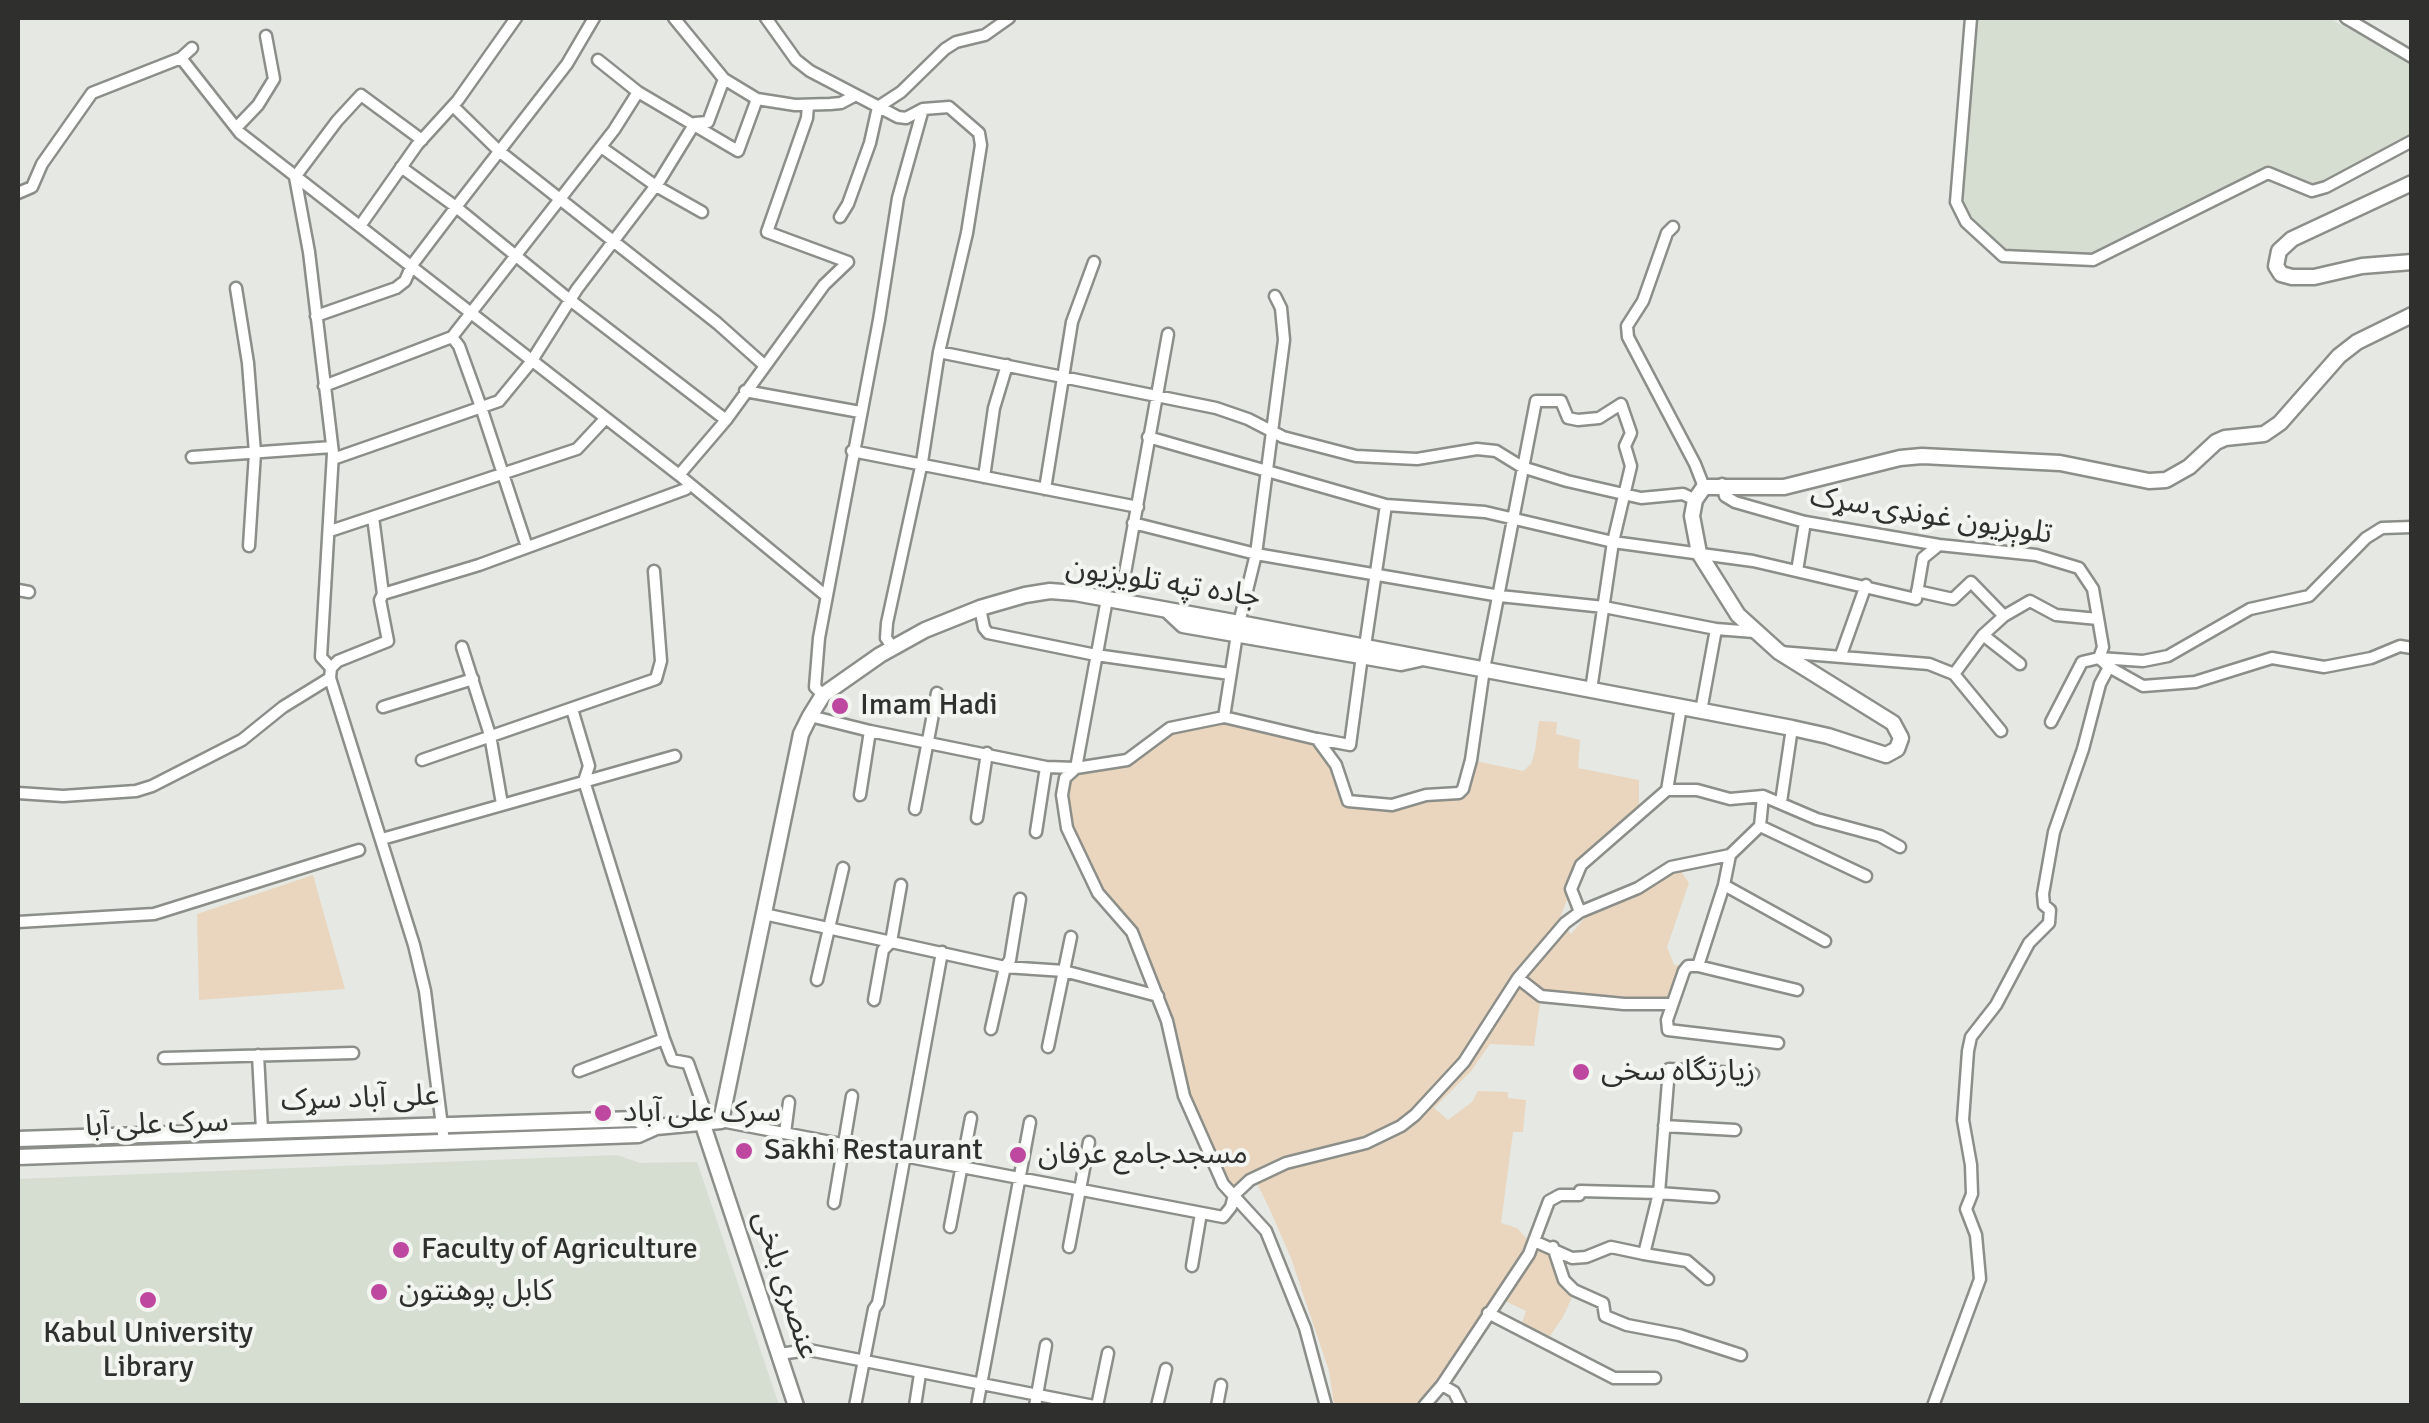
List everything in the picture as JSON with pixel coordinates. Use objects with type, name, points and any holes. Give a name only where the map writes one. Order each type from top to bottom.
[{"type":"street","points":[[360,226],[516,18]]},
{"type":"street","points":[[316,316],[396,288],[405,280],[456,206],[567,64],[594,18]]},
{"type":"street","points":[[674,18],[724,78],[757,99],[841,104],[856,95]]},
{"type":"street","points":[[766,18],[796,60],[810,71],[906,118],[923,109],[949,107],[979,133],[981,145],[967,232],[886,624],[886,638],[893,648]]},
{"type":"street","points":[[840,217],[859,172],[878,107],[902,92],[944,50],[956,42],[985,35],[1009,18]]},
{"type":"street","points":[[1971,18],[1956,202],[1966,222],[2003,256],[2093,260],[2268,173],[2312,191],[2412,141]]},
{"type":"street","points":[[2346,18],[2412,57]]},
{"type":"street","points":[[236,128],[258,105],[274,79],[266,36]]},
{"type":"street","points":[[18,193],[32,187],[42,164],[92,94],[182,58],[192,48]]},
{"type":"street","points":[[182,58],[236,128],[679,475],[825,595]]},
{"type":"street","points":[[598,60],[638,92],[738,151],[757,99]]},
{"type":"street","points":[[696,123],[708,122],[724,78]]},
{"type":"street","points":[[324,386],[452,337],[638,92]]},
{"type":"street","points":[[422,140],[361,95],[295,177],[309,252],[333,453],[322,656],[382,838],[425,991],[444,1142]]},
{"type":"street","points":[[679,475],[726,420],[824,285],[848,262],[766,232],[808,118],[808,105]]},
{"type":"street","points":[[453,106],[499,151],[764,364]]},
{"type":"street","points":[[824,695],[815,687],[825,595],[879,320],[898,198],[923,109]]},
{"type":"street","points":[[192,457],[333,453],[499,401],[656,186],[696,123]]},
{"type":"street","points":[[600,147],[702,212]]},
{"type":"street","points":[[402,167],[726,420]]},
{"type":"street","points":[[2412,183],[2292,239],[2280,251],[2276,266],[2281,274],[2314,277],[2362,266],[2412,262]]},
{"type":"street","points":[[1673,228],[1667,233],[1643,301],[1627,326],[1628,337],[1704,487]]},
{"type":"street","points":[[1044,490],[1072,322],[1094,262]]},
{"type":"street","points":[[236,288],[248,362],[255,453],[249,546]]},
{"type":"street","points":[[1224,717],[1268,472],[1284,340],[1276,296]]},
{"type":"street","points":[[1484,669],[1792,728],[1886,755],[1897,749],[1901,738],[1893,723],[1779,652],[1738,615],[1699,554],[1692,516],[1695,500],[1704,487],[1784,487],[1922,456],[2060,464],[2150,481],[2166,480],[2189,467],[2216,442],[2264,434],[2280,423],[2305,391],[2348,349],[2412,315]]},
{"type":"street","points":[[1168,334],[1138,507],[1096,655],[1076,768],[1066,778],[1062,795],[1068,828],[1098,893],[1132,932],[1176,1050],[1184,1096],[1222,1184],[1266,1230],[1306,1328],[1326,1406]]},
{"type":"street","points":[[452,337],[482,407],[527,547]]},
{"type":"street","points":[[940,352],[1216,408],[1283,437],[1356,456],[1417,459],[1476,448],[1496,451],[1522,467],[1624,494],[1641,498],[1682,494],[1695,500]]},
{"type":"street","points":[[984,477],[994,408],[1006,365]]},
{"type":"street","points":[[745,390],[860,412]]},
{"type":"street","points":[[1317,739],[1336,766],[1348,802],[1392,804],[1464,788],[1536,402],[1561,401],[1568,418],[1578,420],[1599,418],[1621,404],[1631,433],[1625,446],[1631,466],[1613,542],[1591,690]]},
{"type":"street","points":[[330,532],[577,449],[605,419]]},
{"type":"street","points":[[1148,438],[1386,506],[1485,512],[1613,542],[1798,572],[1916,599],[1923,558],[1939,545]]},
{"type":"street","points":[[852,450],[1138,507]]},
{"type":"street","points":[[383,594],[527,547],[686,489],[689,484]]},
{"type":"street","name":"تلوېزيون غونډۍ سړک","points":[[1722,484],[1725,496],[1734,502],[1804,522],[1939,545],[2036,555],[2079,568],[2093,589],[2102,647],[2099,658]]},
{"type":"street","points":[[810,716],[928,743],[1046,766],[1076,768],[1127,760],[1170,728],[1224,717],[1350,745],[1386,506]]},
{"type":"street","points":[[18,793],[73,795],[136,791],[152,786],[242,740],[330,673],[338,661],[388,641],[380,600],[383,594],[373,517]]},
{"type":"street","points":[[1798,572],[1804,522]]},
{"type":"street","points":[[1133,523],[1256,554],[1500,596],[1604,607],[1716,629],[1754,632]]},
{"type":"street","points":[[2051,722],[2078,664],[2099,658],[2143,661],[2168,656],[2250,609],[2309,596],[2366,538],[2382,528],[2412,527]]},
{"type":"street","points":[[422,760],[656,679],[661,662],[654,571]]},
{"type":"street","points":[[1917,591],[1952,599],[1971,582],[2004,616]]},
{"type":"street","points":[[1841,654],[1866,585]]},
{"type":"street","name":"جاده تپه تلویزیون","points":[[721,1121],[801,734],[824,695],[893,648],[980,608],[1050,591],[1167,610],[1183,624],[1238,628],[1364,651],[1401,663],[1425,658],[1484,669]]},
{"type":"street","points":[[1954,674],[1982,635],[2030,601],[2056,615],[2098,620]]},
{"type":"street","points":[[980,608],[988,633],[1096,655],[1230,674]]},
{"type":"street","points":[[1701,711],[1716,629]]},
{"type":"street","points":[[1982,635],[2020,664]]},
{"type":"street","points":[[2099,658],[2109,668],[2143,686],[2163,686],[2195,682],[2272,658],[2324,667],[2371,658],[2400,646],[2412,648]]},
{"type":"street","points":[[462,647],[490,736],[502,804]]},
{"type":"street","points":[[1779,652],[1911,660],[1954,674],[2001,731]]},
{"type":"street","points":[[1932,1406],[1980,1280],[1976,1235],[1966,1209],[1972,1194],[1963,1120],[1971,1036],[1996,1005],[2029,943],[2049,922],[2050,910],[2044,905],[2043,894],[2054,832],[2084,750],[2100,684],[2109,668]]},
{"type":"street","points":[[383,707],[472,679]]},
{"type":"street","points":[[915,809],[938,694]]},
{"type":"street","points":[[1580,912],[1571,888],[1581,865],[1667,790],[1682,707]]},
{"type":"street","points":[[572,709],[589,766],[584,781],[664,1039],[672,1060],[688,1063],[706,1111],[703,1125]]},
{"type":"street","points":[[1781,802],[1792,728]]},
{"type":"street","points":[[860,795],[870,731]]},
{"type":"street","points":[[976,818],[987,753]]},
{"type":"street","points":[[382,838],[675,756]]},
{"type":"street","points":[[1036,832],[1046,766]]},
{"type":"street","points":[[1667,790],[1697,790],[1730,798],[1763,796],[1816,819],[1880,836],[1900,847]]},
{"type":"street","points":[[721,1121],[1223,1217],[1232,1207],[1234,1195],[1250,1180],[1286,1163],[1366,1143],[1401,1126],[1464,1062],[1518,978],[1565,924],[1580,912],[1638,888],[1671,867],[1730,855],[1760,826],[1763,796]]},
{"type":"street","points":[[1760,826],[1866,876]]},
{"type":"street","points":[[18,922],[154,914],[359,850]]},
{"type":"street","points":[[1698,966],[1730,855]]},
{"type":"street","points":[[817,980],[843,868]]},
{"type":"street","points":[[874,1000],[884,950],[891,942],[901,885]]},
{"type":"street","points":[[1724,886],[1826,941]]},
{"type":"street","points":[[990,1028],[1010,960],[1020,898]]},
{"type":"street","points":[[764,914],[1005,967],[1064,971],[1158,996]]},
{"type":"street","points":[[1048,1047],[1071,938]]},
{"type":"street","points":[[855,1406],[878,1303],[942,952]]},
{"type":"street","points":[[1778,1043],[1668,1030],[1672,1004],[1688,966],[1797,990]]},
{"type":"street","points":[[1518,978],[1541,996],[1672,1004]]},
{"type":"street","points":[[578,1071],[664,1039]]},
{"type":"street","points":[[164,1058],[353,1052]]},
{"type":"street","points":[[258,1055],[262,1130]]},
{"type":"street","points":[[1644,1254],[1659,1193],[1670,1069],[1752,1074]]},
{"type":"street","points":[[834,1203],[852,1096]]},
{"type":"street","points":[[786,1133],[789,1102]]},
{"type":"street","points":[[950,1227],[971,1118]]},
{"type":"street","name":"علی آباد سړک","points":[[18,1138],[636,1119],[656,1127],[721,1121]]},
{"type":"street","points":[[978,1406],[1030,1122]]},
{"type":"street","name":"عنصری بلخی","points":[[703,1125],[796,1406]]},
{"type":"street","points":[[1664,1126],[1735,1130]]},
{"type":"street","name":"سرک علی آبا","points":[[18,1157],[638,1135],[656,1127]]},
{"type":"street","points":[[133,1134],[134,1153]]},
{"type":"street","points":[[1069,1247],[1088,1142]]},
{"type":"street","points":[[1424,1406],[1529,1254],[1548,1201],[1560,1195],[1579,1195],[1580,1190],[1712,1197]]},
{"type":"street","points":[[1192,1266],[1201,1213]]},
{"type":"street","points":[[1534,1241],[1572,1258],[1611,1247],[1687,1261],[1708,1279]]},
{"type":"street","points":[[1553,1247],[1564,1280],[1574,1290],[1604,1304],[1604,1316],[1740,1355]]},
{"type":"street","points":[[1488,1314],[1614,1378],[1654,1378]]},
{"type":"street","points":[[1036,1400],[1046,1344]]},
{"type":"street","points":[[779,1354],[809,1350],[1036,1400],[1095,1406],[1108,1353]]},
{"type":"street","points":[[1157,1406],[1166,1369]]},
{"type":"street","points":[[915,1406],[920,1374]]},
{"type":"street","points":[[1218,1406],[1221,1385]]},
{"type":"street","points":[[1442,1385],[1454,1392],[1462,1406]]},
{"type":"shaded area","points":[[1971,18],[2329,18],[2411,64],[2411,135],[2312,191],[2268,173],[2093,260],[2003,256],[1966,222],[1956,202]]},
{"type":"shaded area","points":[[1224,717],[1324,746],[1348,802],[1392,805],[1459,793],[1471,760],[1523,771],[1531,764],[1539,721],[1557,722],[1556,734],[1580,740],[1578,768],[1639,780],[1639,808],[1584,858],[1559,920],[1571,934],[1599,901],[1676,864],[1689,883],[1667,947],[1674,965],[1688,966],[1672,1004],[1541,996],[1534,1046],[1490,1044],[1471,1071],[1434,1108],[1448,1120],[1472,1102],[1478,1091],[1508,1092],[1508,1098],[1526,1100],[1523,1132],[1513,1132],[1501,1223],[1517,1228],[1527,1239],[1556,1249],[1575,1291],[1550,1336],[1522,1323],[1526,1311],[1499,1298],[1424,1405],[1334,1405],[1329,1371],[1291,1258],[1270,1210],[1252,1173],[1239,1181],[1234,1195],[1184,1096],[1175,1050],[1132,932],[1112,910],[1067,828],[1065,778],[1076,768],[1127,760],[1170,728]]},
{"type":"shaded area","points":[[313,875],[345,989],[199,1000],[197,914]]},
{"type":"shaded area","name":"کابل پوهنتون","points":[[617,1155],[640,1163],[697,1162],[779,1405],[18,1405],[18,1179]]},
{"type":"place","name":"Imam Hadi","points":[[840,706]]},
{"type":"place","name":"زیارتگاه سخی","points":[[1581,1072]]},
{"type":"place","name":"سرک علی آباد","points":[[603,1113]]},
{"type":"place","name":"Sakhi Restaurant","points":[[744,1151]]},
{"type":"place","name":"مسجدجامع عرفان","points":[[1018,1155]]},
{"type":"place","name":"Faculty of Agriculture","points":[[401,1250]]},
{"type":"place","name":"کابل پوهنتون","points":[[379,1292]]},
{"type":"place","name":"Kabul University Library","points":[[148,1300]]}]
